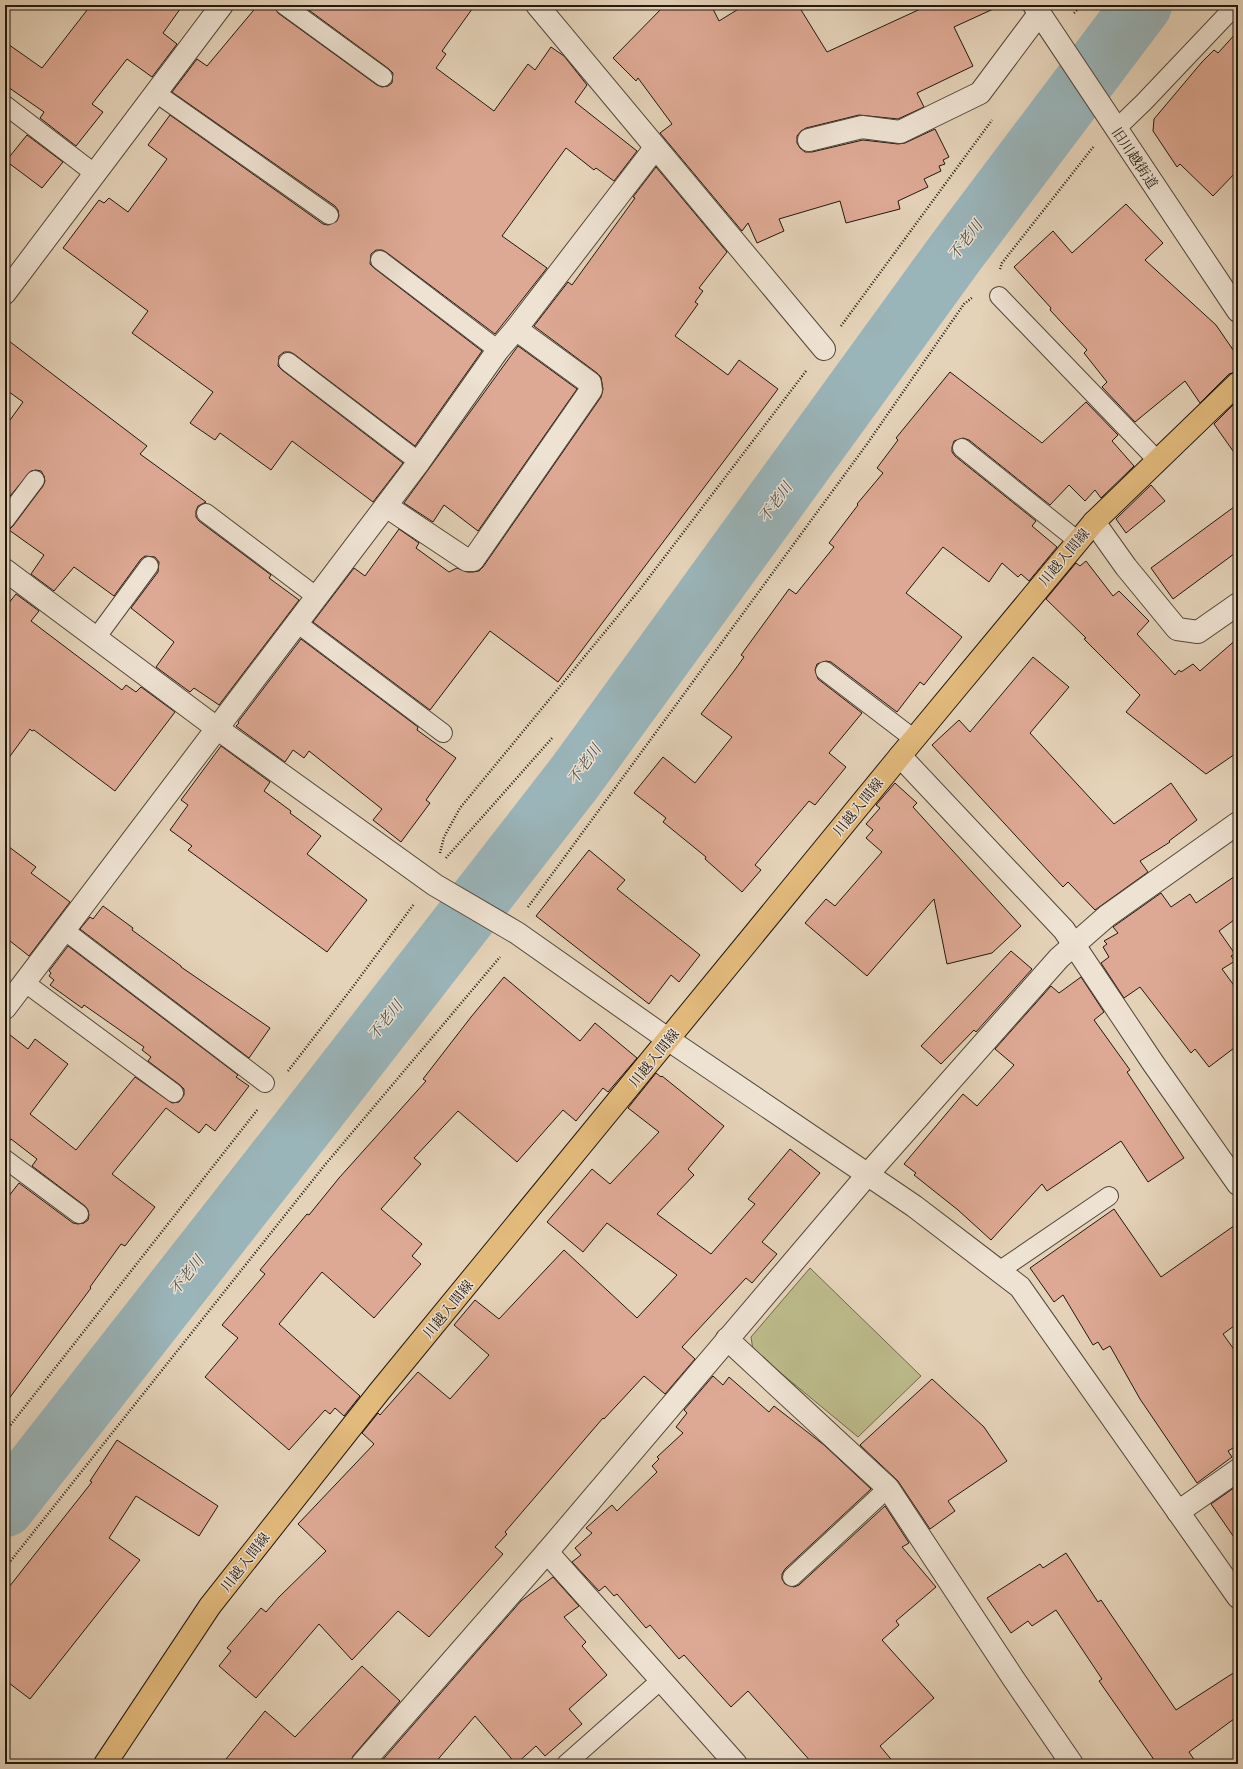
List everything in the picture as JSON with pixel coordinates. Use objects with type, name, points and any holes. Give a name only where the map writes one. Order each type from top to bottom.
[{"type":"main road","name":"川越入間線","points":[[105,1764],[210,1606],[379,1392],[669,1040],[900,756],[1094,522],[1238,383]]},
{"type":"street","points":[[537,5],[824,349]]},
{"type":"street","points":[[5,293],[220,6]]},
{"type":"street","points":[[809,140],[862,127],[900,132],[980,93],[1037,9]]},
{"type":"street","name":"旧川越街道","points":[[1037,9],[1238,311]]},
{"type":"street","points":[[5,1008],[419,462],[498,350],[516,329],[655,148]]},
{"type":"street","points":[[386,506],[467,560],[472,560],[591,390],[590,383],[516,329]]},
{"type":"street","points":[[1094,522],[1126,567],[1177,629],[1198,632],[1238,604]]},
{"type":"street","points":[[5,570],[218,729],[669,1040],[914,1206],[1020,1287],[1238,1597]]},
{"type":"street","points":[[900,756],[1064,930],[1148,1056],[1238,1184]]},
{"type":"street","points":[[362,1764],[547,1552],[868,1174],[1059,958],[1074,943],[1107,916],[1238,823]]},
{"type":"street","points":[[728,1339],[888,1488],[1013,1678],[1072,1764]]},
{"type":"street","points":[[1178,1512],[1238,1470]]},
{"type":"street","points":[[547,1552],[735,1764]]},
{"type":"lane","points":[[284,5],[383,77]]},
{"type":"lane","points":[[1113,124],[1144,102],[1236,5]]},
{"type":"lane","points":[[156,93],[329,215]]},
{"type":"lane","points":[[5,105],[94,173]]},
{"type":"lane","points":[[380,260],[498,350]]},
{"type":"lane","points":[[998,290],[1157,460]]},
{"type":"lane","points":[[288,362],[419,462]]},
{"type":"lane","points":[[962,448],[1078,541]]},
{"type":"lane","points":[[5,520],[35,480]]},
{"type":"lane","points":[[206,513],[317,597]]},
{"type":"lane","points":[[96,638],[149,566]]},
{"type":"lane","points":[[298,623],[443,733]]},
{"type":"lane","points":[[825,671],[914,739]]},
{"type":"lane","points":[[64,930],[264,1083]]},
{"type":"lane","points":[[24,982],[174,1093]]},
{"type":"lane","points":[[5,1159],[79,1214]]},
{"type":"lane","points":[[999,1271],[1109,1196]]},
{"type":"lane","points":[[792,1577],[888,1488]]},
{"type":"lane","points":[[566,1764],[661,1680]]},
{"type":"path","points":[[433,878],[444,837],[460,808],[641,588],[795,383],[824,349],[993,118]]},
{"type":"path","points":[[527,911],[528,906],[618,782],[867,444],[964,304],[981,290],[998,290],[997,276],[1002,263],[1099,138],[1113,124]]},
{"type":"path","points":[[286,1072],[414,904],[416,894],[433,878],[553,737]]},
{"type":"path","points":[[5,1568],[324,1166],[503,952]]},
{"type":"path","points":[[5,1432],[262,1104]]},
{"type":"shaded area","points":[[810,1268],[921,1376],[858,1437],[753,1350],[751,1337]]},
{"type":"building","points":[[91,5],[183,5],[163,33],[177,44],[152,77],[127,59],[92,104],[103,112],[76,146],[40,118],[44,112],[5,85],[5,42],[42,68]]},
{"type":"building","points":[[258,5],[274,5],[278,13],[377,85],[382,87],[388,86],[392,83],[393,73],[302,5],[475,5],[442,51],[446,54],[436,68],[494,111],[528,64],[535,70],[551,47],[564,56],[587,85],[575,102],[637,151],[614,181],[596,168],[594,170],[566,148],[502,236],[547,268],[495,334],[386,252],[376,250],[371,254],[370,264],[374,268],[482,351],[415,446],[294,354],[284,352],[279,356],[278,366],[282,370],[403,463],[373,502],[292,441],[271,470],[220,433],[215,440],[190,423],[213,392],[132,333],[148,311],[63,248],[99,200],[104,203],[109,198],[128,212],[167,159],[148,145],[170,115],[323,224],[328,225],[337,221],[339,216],[338,210],[335,206],[172,92],[197,59],[207,66]]},
{"type":"building","points":[[665,5],[711,5],[719,21],[745,5],[798,5],[827,52],[929,5],[1002,5],[954,27],[973,66],[917,93],[924,107],[898,119],[859,115],[806,128],[797,136],[797,143],[800,148],[805,152],[812,152],[863,140],[898,144],[905,143],[935,129],[949,157],[943,160],[945,164],[939,166],[941,171],[924,179],[928,187],[898,201],[900,209],[846,223],[840,201],[779,219],[784,231],[757,243],[748,223],[742,231],[660,133],[672,124],[638,78],[636,81],[613,58]]},
{"type":"building","points":[[1238,31],[1238,170],[1213,196],[1180,164],[1177,167],[1153,131],[1154,119],[1202,62],[1214,50],[1218,53]]},
{"type":"building","points":[[27,135],[63,162],[42,188],[6,161]]},
{"type":"building","points":[[656,167],[727,252],[699,288],[703,291],[695,302],[698,304],[675,336],[728,375],[739,360],[778,389],[558,682],[490,631],[430,710],[313,622],[354,568],[365,576],[399,529],[419,543],[416,548],[449,572],[457,568],[467,572],[473,572],[479,571],[483,567],[601,397],[603,389],[601,377],[597,373],[534,326],[568,282],[572,285],[635,198],[633,197]]},
{"type":"building","points":[[1126,204],[1163,243],[1145,260],[1216,325],[1238,357],[1238,371],[1229,374],[1200,403],[1185,381],[1135,422],[1102,387],[1107,382],[1084,353],[1087,350],[1050,310],[1051,308],[1014,267],[1053,231],[1072,253]]},
{"type":"building","points":[[5,338],[147,446],[140,454],[206,502],[198,506],[196,511],[196,517],[199,521],[271,575],[269,578],[299,600],[219,705],[194,688],[190,692],[156,667],[174,642],[131,608],[158,572],[159,562],[155,557],[145,556],[141,559],[114,596],[74,567],[54,591],[31,574],[44,555],[9,530],[43,486],[45,481],[41,471],[31,471],[5,502],[5,427],[23,402],[5,389]]},
{"type":"building","points":[[518,346],[577,389],[478,531],[444,505],[433,522],[404,503]]},
{"type":"building","points":[[950,372],[1042,443],[1086,402],[1118,435],[1112,441],[1134,466],[1101,498],[1095,490],[1085,501],[1069,485],[1050,505],[969,440],[963,438],[954,441],[952,452],[955,456],[1036,521],[1032,526],[1057,547],[1029,581],[1021,574],[1018,577],[1002,563],[989,582],[943,547],[906,593],[962,637],[924,685],[920,682],[897,712],[831,662],[826,661],[817,664],[815,670],[818,679],[862,713],[829,753],[846,767],[815,805],[809,801],[755,865],[761,870],[742,892],[705,859],[706,857],[663,822],[666,818],[634,793],[663,757],[695,783],[732,737],[701,714],[744,657],[741,655],[789,589],[796,594],[834,547],[829,543],[858,505],[857,504],[883,473],[877,468],[898,440],[896,438]]},
{"type":"building","points":[[1238,400],[1238,458],[1214,424]]},
{"type":"building","points":[[1151,485],[1165,501],[1126,533],[1116,519]]},
{"type":"building","points":[[1238,504],[1238,551],[1173,599],[1151,568]]},
{"type":"building","points":[[1086,561],[1113,596],[1119,591],[1149,621],[1137,634],[1175,675],[1179,670],[1181,672],[1193,664],[1200,671],[1238,638],[1238,752],[1206,774],[1126,712],[1140,695],[1084,639],[1086,638],[1046,599],[1076,563],[1080,566]]},
{"type":"building","points":[[16,594],[39,611],[31,621],[122,690],[126,685],[136,692],[141,687],[175,712],[115,791],[34,730],[32,731],[30,729],[5,763],[5,602],[8,604]]},
{"type":"building","points":[[301,639],[418,727],[417,730],[456,758],[426,800],[430,803],[401,842],[373,820],[382,809],[309,751],[304,758],[293,750],[285,762],[236,726]]},
{"type":"building","points":[[1033,657],[1069,687],[1030,733],[1114,824],[1171,783],[1197,820],[1169,841],[1170,842],[1140,861],[1148,872],[1095,910],[1068,882],[1063,887],[932,745],[959,720],[970,732]]},
{"type":"building","points":[[221,746],[270,782],[264,791],[321,836],[307,854],[367,900],[327,952],[188,850],[192,846],[170,830],[188,805],[181,800]]},
{"type":"building","points":[[895,783],[917,803],[913,807],[1021,926],[992,953],[947,964],[934,899],[867,976],[805,923],[826,899],[835,906],[882,852],[866,838],[873,830],[866,824],[880,808],[876,805]]},
{"type":"building","points":[[5,844],[36,867],[31,873],[70,902],[29,956],[5,937]]},
{"type":"building","points":[[589,850],[625,880],[617,889],[700,955],[679,982],[671,975],[649,1004],[536,916]]},
{"type":"building","points":[[1238,874],[1238,917],[1219,931],[1235,954],[1231,956],[1235,961],[1222,969],[1238,991],[1238,1045],[1209,1067],[1195,1049],[1191,1053],[1140,987],[1124,998],[1101,963],[1109,957],[1103,947],[1107,944],[1104,941],[1118,933],[1113,927],[1161,893],[1171,907],[1190,894],[1196,903]]},
{"type":"building","points":[[103,906],[181,967],[270,1028],[249,1058],[80,929],[90,917],[93,919]]},
{"type":"building","points":[[68,946],[238,1075],[236,1077],[249,1086],[215,1131],[206,1124],[199,1133],[166,1108],[112,1174],[155,1207],[125,1246],[121,1244],[90,1287],[91,1288],[5,1404],[5,1201],[19,1183],[73,1223],[84,1223],[88,1220],[89,1215],[85,1206],[32,1166],[37,1159],[11,1139],[5,1147],[5,1031],[28,1049],[35,1039],[68,1064],[30,1114],[76,1150],[135,1077],[172,1103],[179,1102],[184,1095],[184,1089],[180,1085],[148,1061],[151,1057],[142,1050],[144,1047],[84,1005],[82,1008],[50,985],[54,980],[49,976],[51,973],[49,971]]},
{"type":"building","points":[[1011,951],[1032,969],[976,1032],[974,1030],[941,1064],[921,1046]]},
{"type":"building","points":[[504,977],[580,1041],[595,1023],[637,1058],[608,1092],[603,1088],[576,1121],[563,1110],[517,1162],[458,1111],[414,1158],[421,1164],[381,1209],[422,1244],[412,1256],[421,1264],[374,1318],[322,1272],[279,1324],[360,1396],[344,1416],[335,1408],[330,1414],[325,1410],[289,1450],[205,1377],[238,1338],[222,1325],[265,1274],[260,1270],[307,1214],[309,1215],[339,1178],[426,1081],[423,1079]]},
{"type":"building","points":[[1081,977],[1104,1012],[1094,1020],[1130,1070],[1127,1072],[1184,1158],[1148,1182],[1121,1141],[1047,1191],[1042,1184],[991,1240],[958,1210],[914,1175],[916,1173],[904,1164],[963,1094],[977,1106],[1014,1065],[995,1049],[1051,986],[1059,993]]},
{"type":"building","points":[[656,1073],[661,1077],[662,1076],[724,1126],[688,1169],[694,1175],[657,1214],[711,1254],[755,1204],[748,1199],[790,1149],[820,1173],[762,1242],[777,1254],[752,1283],[746,1278],[682,1347],[695,1359],[665,1394],[644,1376],[604,1419],[603,1418],[505,1532],[507,1534],[495,1547],[503,1554],[429,1637],[398,1611],[352,1660],[319,1624],[256,1698],[219,1666],[231,1651],[227,1648],[261,1608],[266,1612],[279,1597],[326,1551],[298,1524],[374,1444],[362,1433],[378,1413],[380,1415],[418,1372],[450,1399],[489,1355],[454,1325],[475,1300],[499,1319],[564,1250],[637,1318],[677,1275],[607,1223],[583,1252],[547,1222],[592,1169],[610,1184],[659,1132],[628,1108]]},
{"type":"building","points":[[1114,1209],[1161,1277],[1238,1223],[1238,1323],[1223,1334],[1238,1355],[1238,1445],[1228,1451],[1232,1457],[1197,1483],[1140,1399],[1110,1346],[1103,1350],[1098,1342],[1093,1345],[1063,1295],[1054,1302],[1030,1268]]},
{"type":"building","points":[[713,1376],[723,1385],[729,1377],[769,1412],[774,1406],[824,1445],[871,1489],[785,1569],[782,1574],[782,1579],[785,1584],[794,1587],[799,1585],[885,1506],[909,1543],[902,1547],[936,1587],[896,1621],[899,1625],[882,1640],[934,1698],[880,1746],[895,1764],[813,1764],[748,1691],[731,1707],[684,1655],[679,1659],[650,1625],[646,1628],[617,1594],[614,1596],[605,1586],[599,1591],[572,1562],[581,1555],[575,1548],[592,1533],[586,1528],[612,1505],[617,1511],[657,1472],[652,1466],[659,1459],[657,1457],[683,1433],[676,1427],[687,1413],[684,1410]]},
{"type":"building","points":[[932,1379],[984,1427],[1007,1461],[948,1501],[955,1511],[930,1529],[898,1481],[860,1445]]},
{"type":"building","points":[[117,1440],[218,1506],[199,1536],[136,1496],[109,1538],[140,1560],[30,1699],[5,1680],[5,1592],[92,1482],[90,1481]]},
{"type":"building","points":[[1238,1485],[1238,1543],[1211,1504]]},
{"type":"building","points":[[1066,1553],[1098,1602],[1101,1600],[1176,1710],[1238,1670],[1238,1716],[1189,1752],[1197,1764],[1157,1764],[1099,1681],[1102,1679],[1056,1610],[1032,1626],[1028,1621],[1011,1633],[987,1598],[1040,1564],[1043,1568]]},
{"type":"building","points":[[553,1577],[579,1606],[564,1617],[586,1642],[582,1646],[607,1675],[569,1709],[582,1724],[545,1756],[536,1746],[516,1764],[475,1716],[434,1764],[379,1764],[521,1601]]},
{"type":"building","points":[[362,1666],[400,1701],[353,1756],[350,1764],[222,1764],[265,1711],[295,1737]]},
{"type":"waterway","name":"不老川","points":[[5,1507],[575,777],[956,252],[1142,5]]}]
